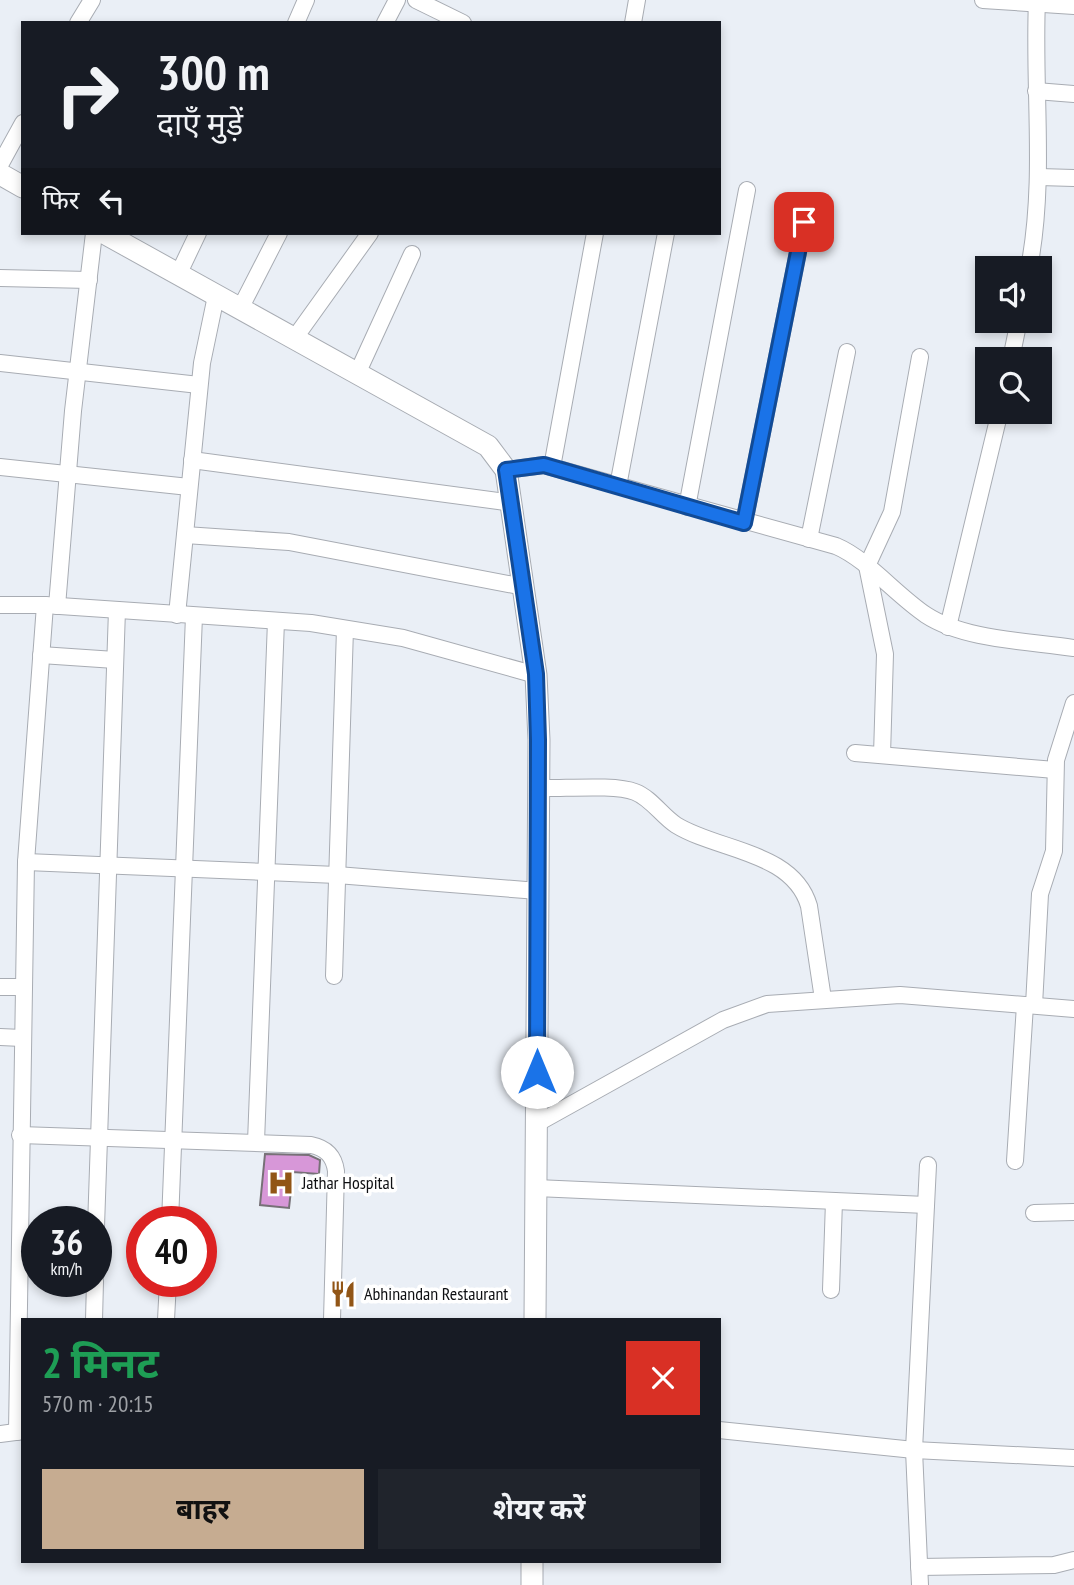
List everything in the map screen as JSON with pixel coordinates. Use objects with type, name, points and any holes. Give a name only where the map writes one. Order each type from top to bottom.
[{"type":"street","points":[[79,21],[92,0]]},
{"type":"street","points":[[297,21],[306,0]]},
{"type":"street","points":[[386,21],[397,0]]},
{"type":"street","points":[[416,0],[459,21]]},
{"type":"street","points":[[633,21],[637,0]]},
{"type":"street","points":[[983,0],[1074,6]]},
{"type":"street","points":[[1031,256],[1038,208],[1039,177],[1037,2]]},
{"type":"street","points":[[1036,91],[1074,94]]},
{"type":"street","points":[[0,165],[21,127]]},
{"type":"street","points":[[0,174],[21,186]]},
{"type":"street","points":[[1039,177],[1074,178]]},
{"type":"street","points":[[687,507],[747,190]]},
{"type":"street","points":[[744,523],[804,222]]},
{"type":"street","points":[[13,1432],[26,862],[41,655],[51,605],[68,473],[94,235]]},
{"type":"street","points":[[108,235],[488,446],[506,470],[513,503],[536,674],[538,891],[535,1318]]},
{"type":"street","points":[[178,275],[197,235]]},
{"type":"street","points":[[240,309],[278,235]]},
{"type":"street","points":[[294,339],[369,235]]},
{"type":"street","points":[[552,467],[595,235]]},
{"type":"street","points":[[618,486],[666,235]]},
{"type":"street","points":[[357,374],[412,254]]},
{"type":"street","points":[[0,278],[89,280]]},
{"type":"street","points":[[177,615],[204,344],[216,296]]},
{"type":"street","points":[[809,539],[848,352]]},
{"type":"street","points":[[882,755],[885,654],[867,566],[891,512],[920,357]]},
{"type":"street","points":[[0,363],[199,385]]},
{"type":"street","points":[[948,627],[997,424]]},
{"type":"street","points":[[192,460],[513,503]]},
{"type":"street","points":[[506,470],[533,464],[552,467],[744,523],[809,539],[847,551],[908,602],[948,627],[1074,648]]},
{"type":"street","points":[[0,467],[189,487]]},
{"type":"street","points":[[185,536],[289,542],[524,587]]},
{"type":"street","points":[[0,605],[51,605],[276,621],[345,629],[411,639],[536,674]]},
{"type":"street","points":[[97,1206],[117,610]]},
{"type":"street","points":[[171,1206],[194,616]]},
{"type":"street","points":[[256,1142],[276,621]]},
{"type":"street","points":[[334,976],[345,629]]},
{"type":"street","points":[[41,655],[116,660]]},
{"type":"street","points":[[1015,1161],[1040,894],[1054,851],[1055,770],[1074,703]]},
{"type":"street","points":[[855,753],[1055,770]]},
{"type":"street","points":[[538,788],[634,791],[676,825],[739,849],[792,877],[806,894],[809,906],[822,999]]},
{"type":"street","points":[[26,862],[337,875],[538,891]]},
{"type":"street","points":[[0,987],[24,986]]},
{"type":"street","points":[[536,1124],[746,1010],[767,1004],[900,995],[1074,1009]]},
{"type":"street","points":[[0,1037],[22,1038]]},
{"type":"street","points":[[20,1135],[256,1142],[319,1147],[333,1159],[336,1171],[332,1318]]},
{"type":"street","points":[[920,1585],[914,1450],[928,1165]]},
{"type":"street","points":[[536,1188],[926,1205]]},
{"type":"street","points":[[831,1290],[834,1201]]},
{"type":"street","points":[[1034,1213],[1074,1212]]},
{"type":"street","points":[[93,1318],[94,1297]]},
{"type":"street","points":[[166,1318],[167,1297]]},
{"type":"street","points":[[721,1430],[914,1450],[1074,1458]]},
{"type":"street","points":[[919,1567],[1054,1565],[1074,1560]]},
{"type":"street","points":[[532,1563],[532,1585]]},
{"type":"building","points":[[265,1154],[309,1155],[320,1160],[319,1174],[293,1172],[289,1208],[260,1205]]},
{"type":"place","name":"Jathar Hospital","points":[[281,1183]]},
{"type":"place","name":"Abhinandan Restaurant","points":[[343,1294]]},
{"type":"route","points":[[537,1072],[536,674],[506,470],[533,464],[544,465],[744,523],[804,222]]}]
